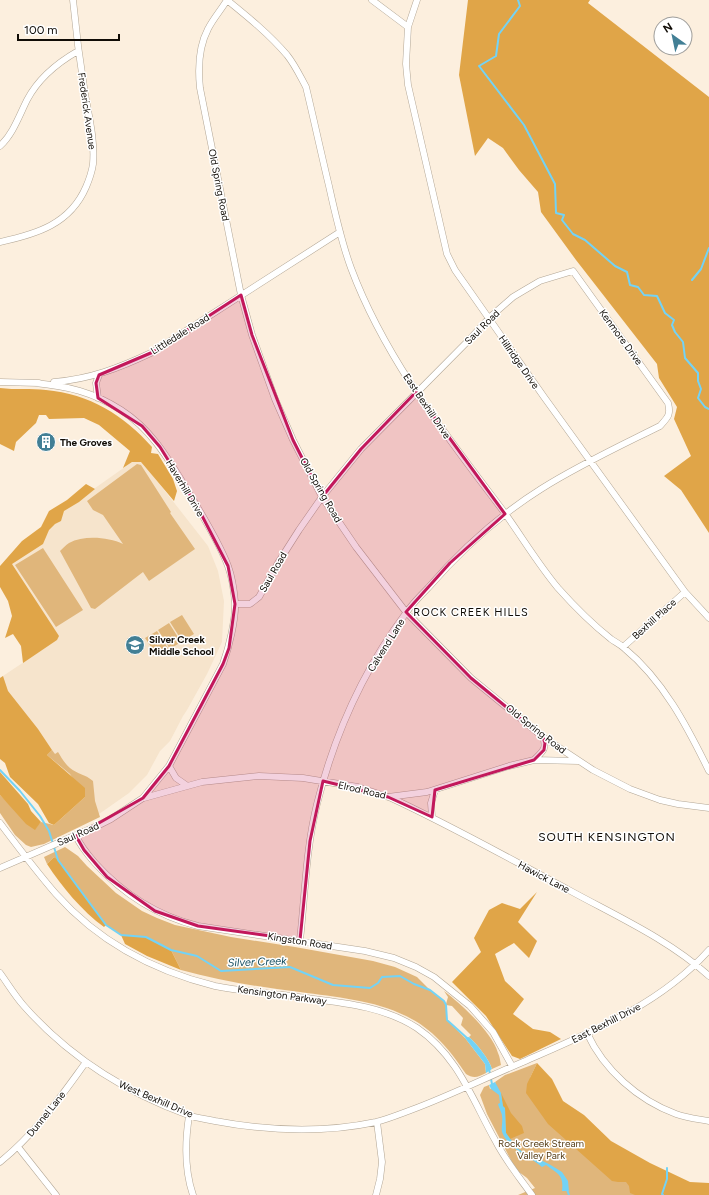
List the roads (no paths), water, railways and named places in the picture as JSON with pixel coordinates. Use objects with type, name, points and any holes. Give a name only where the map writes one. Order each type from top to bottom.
[{"type":"street","name":"Frederick Avenue","points":[[0,242],[38,232],[60,220],[79,201],[88,183],[93,163],[93,139],[78,51],[73,0]]},
{"type":"street","name":"East Bexhill Drive","points":[[227,0],[275,42],[287,55],[297,69],[306,87],[340,232],[351,268],[374,322],[399,365],[416,392],[462,457],[560,590],[593,624],[624,647],[646,669],[674,706],[696,743],[709,771]]},
{"type":"street","name":"Old Spring Road","points":[[227,0],[207,31],[200,55],[198,74],[200,88],[241,296],[252,335],[274,399],[322,497],[356,547],[406,612],[471,678],[543,737],[579,761],[630,789],[660,800],[709,808]]},
{"type":"street","points":[[372,0],[408,27]]},
{"type":"street","name":"Hillridge Drive","points":[[417,0],[408,27],[406,64],[408,85],[446,254],[455,270],[544,397],[685,592],[709,618]]},
{"type":"street","points":[[0,146],[12,131],[27,99],[36,86],[46,74],[78,51]]},
{"type":"street","name":"Littledale Road","points":[[0,382],[35,383],[67,381],[99,374],[125,365],[153,352],[340,232]]},
{"type":"street","name":"Saul Road","points":[[0,868],[76,836],[111,819],[143,798],[169,766],[222,664],[229,648],[235,604],[250,604],[259,597],[281,558],[322,497],[361,450],[489,318],[513,297],[540,281],[573,271]]},
{"type":"street","name":"Kenmore Drive","points":[[573,271],[668,403]]},
{"type":"street","points":[[98,398],[96,382],[99,374]]},
{"type":"street","name":"Haverhill Drive","points":[[35,383],[60,385],[98,398],[122,410],[142,426],[160,447],[198,508],[220,549],[231,578],[235,604]]},
{"type":"street","name":"Calvend Lane","points":[[300,940],[310,841],[317,805],[338,737],[359,690],[382,648],[406,612],[450,563],[475,539],[505,514],[541,489],[591,461],[660,426],[668,417],[670,411],[668,403]]},
{"type":"street","name":"Bexhill Place","points":[[624,647],[685,592]]},
{"type":"street","points":[[534,760],[544,750],[545,743],[543,737]]},
{"type":"street","name":"Elrod Road","points":[[143,798],[186,786],[219,780],[260,776],[303,778],[358,787],[388,797],[435,790],[509,766],[534,760],[579,761]]},
{"type":"street","points":[[169,766],[176,778],[186,786]]},
{"type":"street","points":[[432,817],[431,803],[435,790]]},
{"type":"street","name":"Hawick Lane","points":[[388,797],[432,817],[638,928],[696,965],[709,976]]},
{"type":"street","name":"Kensington Parkway","points":[[0,823],[57,894],[82,919],[113,944],[142,960],[176,975],[216,986],[356,1006],[387,1013],[416,1028],[438,1044],[457,1068],[501,1151],[532,1195]]},
{"type":"street","name":"Kingston Road","points":[[76,836],[84,850],[107,877],[134,898],[156,910],[187,923],[198,926],[300,940],[365,951],[394,958],[416,967],[434,977],[470,1006],[493,1032],[512,1066]]},
{"type":"street","name":"East Bexhill Drive","points":[[512,1066],[619,1018],[646,1002],[696,965],[709,950]]},
{"type":"street","name":"West Bexhill Drive","points":[[0,973],[24,1006],[60,1042],[86,1062],[123,1086],[189,1116],[238,1125],[284,1130],[324,1129],[377,1122],[467,1088],[512,1066]]},
{"type":"street","points":[[587,1033],[590,1040],[611,1069],[631,1089],[653,1103],[674,1113],[709,1121]]},
{"type":"street","name":"Dunnel Lane","points":[[0,1162],[18,1147],[45,1118],[86,1062]]},
{"type":"street","points":[[189,1116],[186,1132],[185,1156],[193,1195]]},
{"type":"street","points":[[376,1195],[382,1162],[377,1122]]},
{"type":"street","points":[[18,1147],[56,1195]]},
{"type":"water","points":[[469,1037],[482,1052],[492,1069],[486,1073],[485,1064],[465,1038]]},
{"type":"water","points":[[495,1082],[501,1093],[503,1106],[505,1108],[506,1133],[517,1148],[562,1172],[568,1181],[569,1191],[562,1191],[562,1181],[557,1173],[546,1165],[542,1167],[514,1148],[505,1138],[502,1132],[502,1115],[498,1104],[500,1103],[499,1095],[491,1089],[489,1085]]},
{"type":"waterway","points":[[518,0],[520,6],[499,34],[496,56],[479,66],[524,125],[555,184],[556,213],[564,215],[562,220],[573,234],[585,240],[615,266],[627,272],[630,285],[638,287],[644,295],[657,296],[665,313],[674,320],[672,325],[675,332],[683,342],[685,358],[698,373],[698,381],[701,389],[698,398],[705,407],[709,409]]},
{"type":"waterway","points":[[692,280],[701,269],[709,248]]},
{"type":"waterway","name":"Silver Creek","points":[[0,770],[20,791],[40,816],[49,831],[58,860],[106,925],[121,935],[146,937],[171,950],[197,956],[221,971],[290,967],[333,985],[370,988],[378,983],[382,977],[400,976],[414,984],[430,990],[444,1001],[446,1005],[447,1020],[467,1038]]},
{"type":"waterway","name":"Silver Creek","points":[[489,1069],[492,1084]]},
{"type":"waterway","points":[[663,1195],[662,1194],[667,1179],[667,1168]]},
{"type":"waterway","name":"Silver Creek","points":[[567,1190],[569,1195]]},
{"type":"place","name":"The Groves","points":[[46,442]]},
{"type":"place","name":"Silver Creek Middle School","points":[[135,645]]},
{"type":"district","name":"ROCK CREEK HILLS","points":[[471,612]]},
{"type":"district","name":"SOUTH KENSINGTON","points":[[607,837]]},
{"type":"park label","name":"Rock Creek Stream Valley Park","points":[[541,1148]]}]
